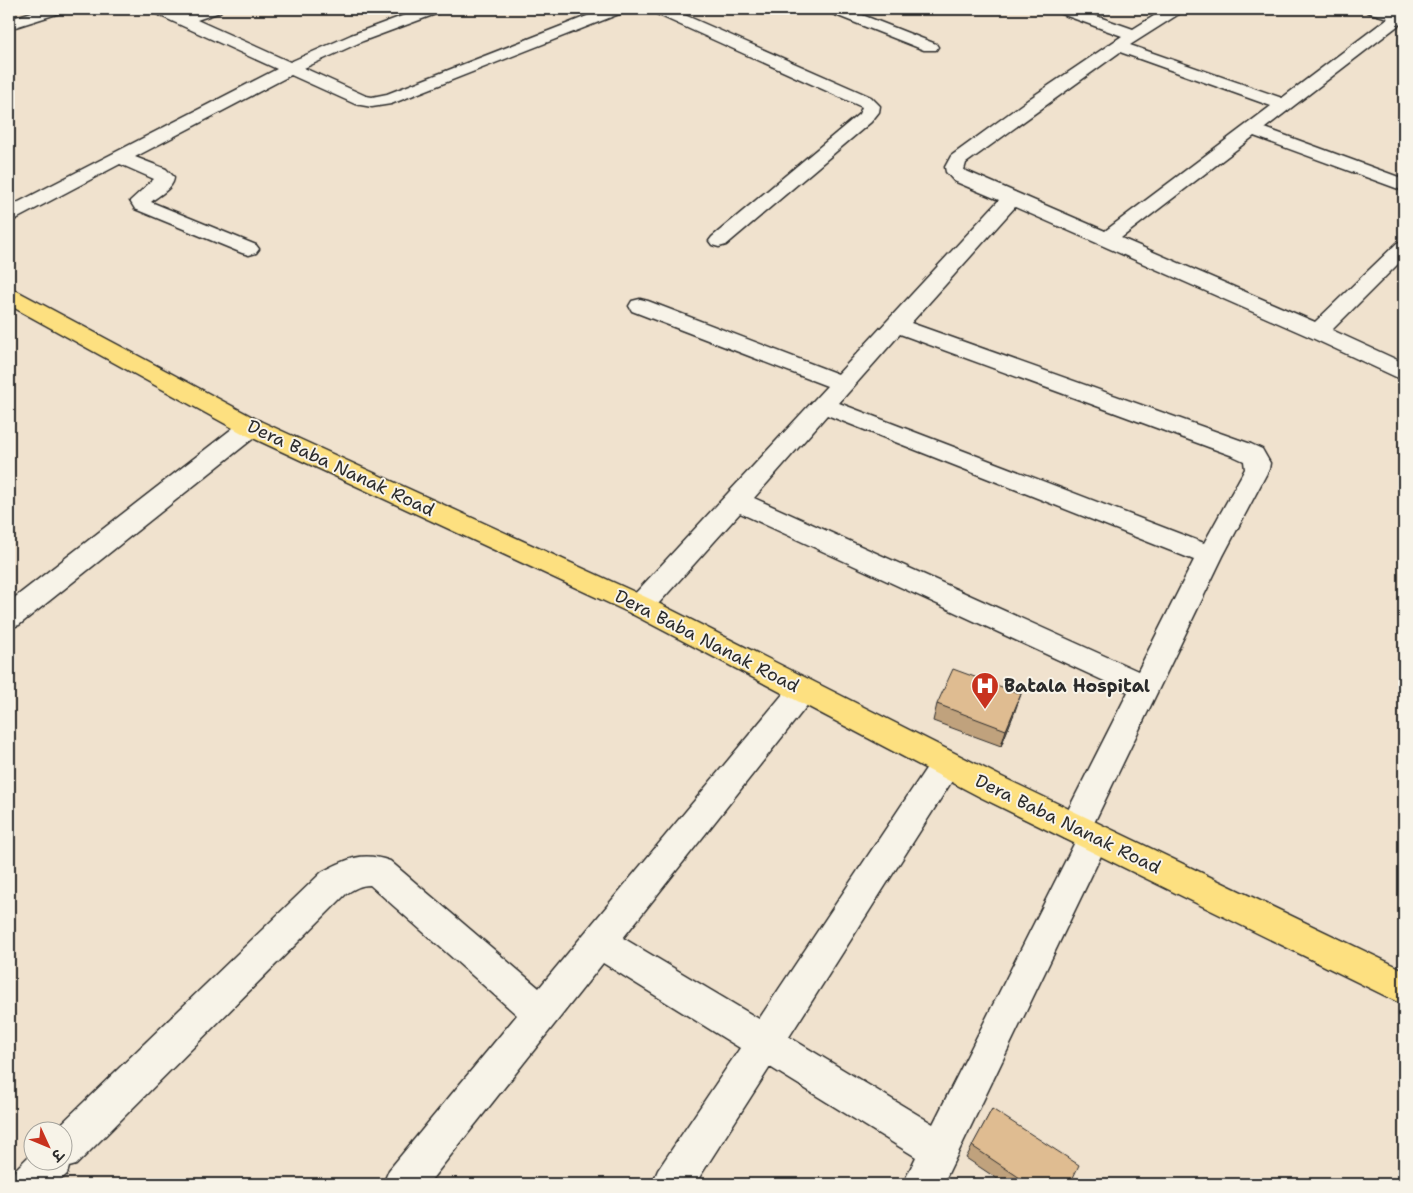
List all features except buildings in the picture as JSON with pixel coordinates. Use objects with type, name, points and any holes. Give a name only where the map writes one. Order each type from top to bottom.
[{"type":"main road","name":"Dera Baba Nanak Road","points":[[9,296],[251,427],[640,606],[946,764],[1403,984]]},
{"type":"street","points":[[9,24],[56,9]]},
{"type":"street","points":[[158,9],[361,100],[381,102],[618,9]]},
{"type":"street","points":[[183,20],[214,9]]},
{"type":"street","points":[[9,215],[291,68],[357,38],[435,9]]},
{"type":"street","points":[[583,9],[600,16]]},
{"type":"street","points":[[658,9],[865,101],[871,106],[870,112],[865,118],[719,241]]},
{"type":"street","points":[[834,9],[930,47]]},
{"type":"street","points":[[1062,9],[1133,35]]},
{"type":"street","points":[[1176,9],[1133,35],[1016,116],[958,160],[954,167],[955,172],[961,177],[1318,332],[1404,372]]},
{"type":"street","points":[[1373,9],[1402,18]]},
{"type":"street","points":[[1107,240],[1252,129],[1402,18]]},
{"type":"street","points":[[1117,46],[1284,105]]},
{"type":"street","points":[[1252,129],[1404,185]]},
{"type":"street","points":[[121,158],[159,173],[164,177],[164,182],[140,201],[142,205],[249,249]]},
{"type":"street","points":[[640,606],[1011,199]]},
{"type":"street","points":[[1318,332],[1404,247]]},
{"type":"street","points":[[640,306],[842,384]]},
{"type":"street","points":[[896,325],[1242,450],[1253,456],[1258,463],[1257,470],[1210,556],[1146,687],[1084,832],[923,1184]]},
{"type":"street","points":[[824,405],[1210,556]]},
{"type":"street","points":[[9,617],[251,427]]},
{"type":"street","points":[[736,500],[1146,687]]},
{"type":"street","points":[[403,1184],[803,690]]},
{"type":"street","points":[[672,1184],[946,764]]},
{"type":"street","points":[[72,1141],[334,883],[355,871],[367,870],[378,872],[541,1013]]},
{"type":"street","points":[[599,942],[940,1150]]},
{"type":"street","points":[[29,1184],[43,1170]]},
{"type":"place","name":"Batala Hospital","points":[[985,710]]}]
